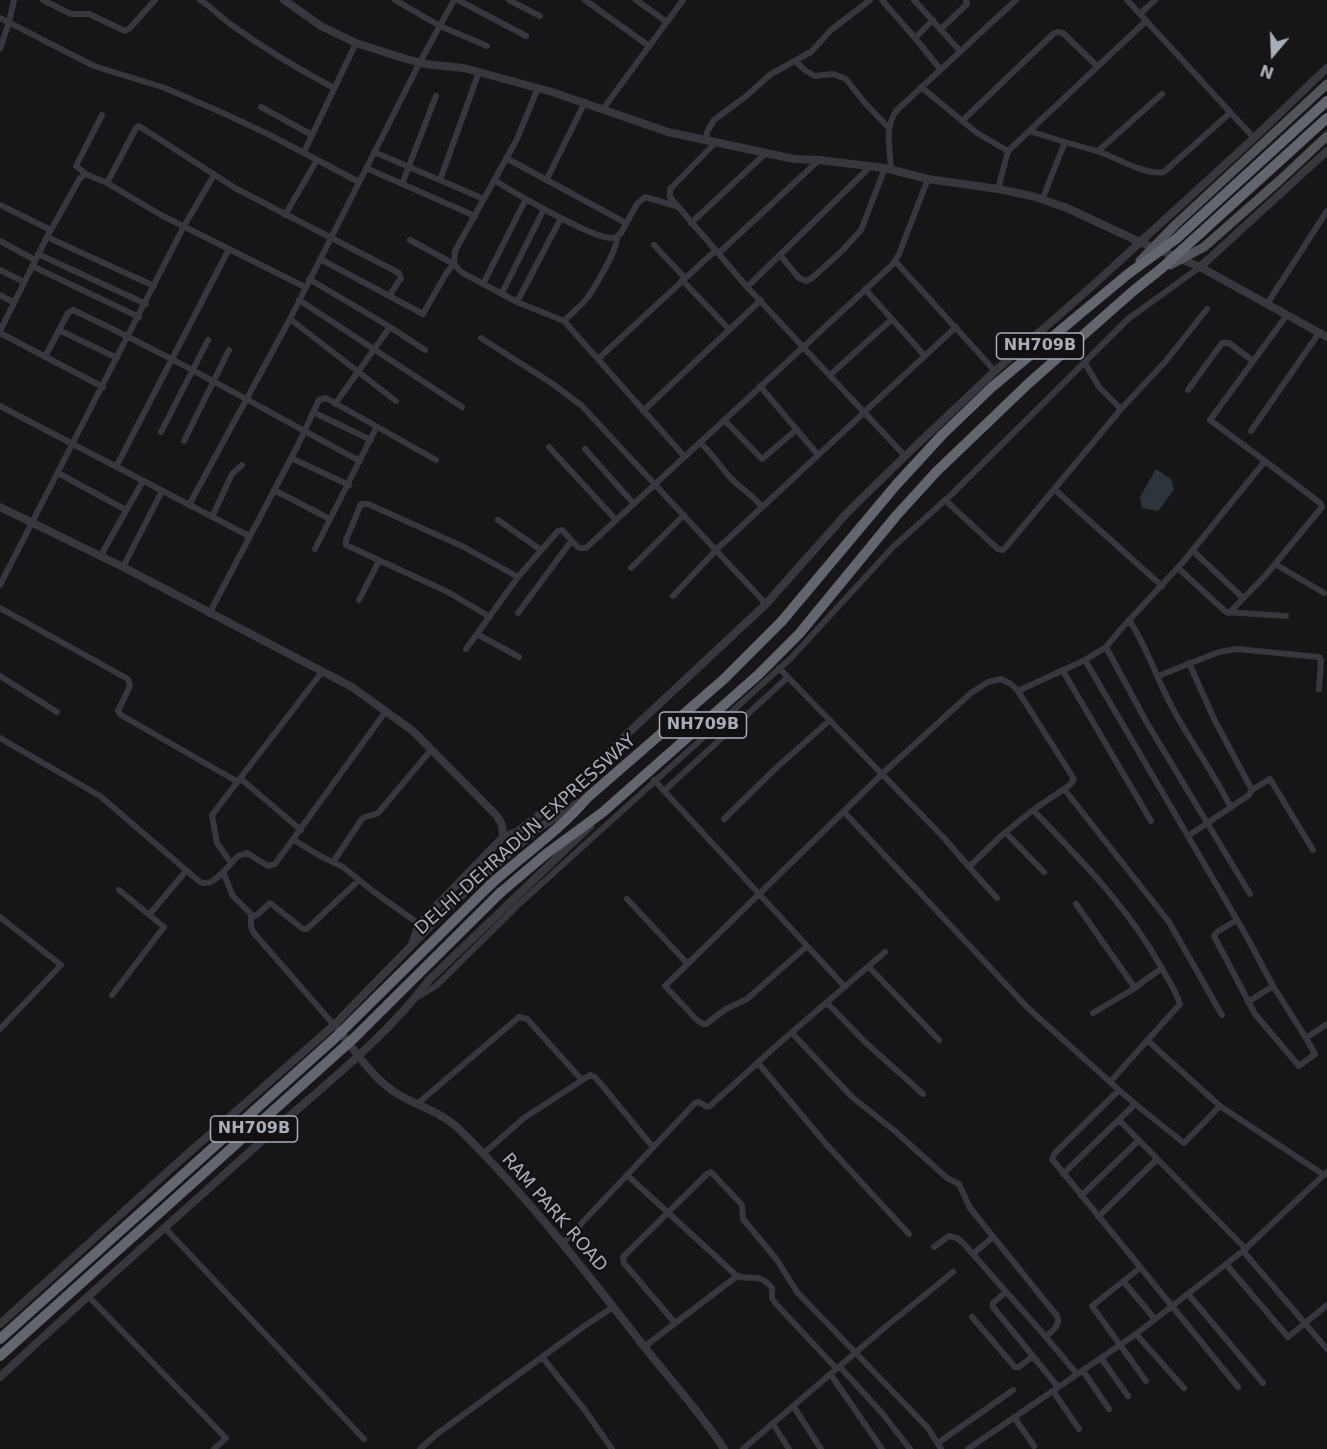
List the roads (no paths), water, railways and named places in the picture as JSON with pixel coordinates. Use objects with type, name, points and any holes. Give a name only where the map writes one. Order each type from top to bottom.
[{"type":"highway","name":"DELHI-DEHRADUN EXPRESSWAY","points":[[0,1339],[335,1038],[490,885],[570,818],[586,798],[724,679],[782,621],[896,485],[942,435],[992,387],[1128,274],[1176,239],[1327,101]]},
{"type":"highway","name":"DELHI-DEHRADUN EXPRESSWAY","points":[[0,1356],[352,1039],[500,893],[546,854],[603,812],[758,675],[800,634],[896,516],[936,472],[1037,376],[1162,268],[1327,118]]},
{"type":"main road","points":[[1128,274],[1176,224],[1327,84]]},
{"type":"main road","points":[[1162,268],[1204,247],[1327,136]]},
{"type":"street","points":[[0,49],[14,0]]},
{"type":"street","points":[[43,0],[71,14],[89,14],[124,31],[130,28],[155,0]]},
{"type":"street","points":[[200,0],[212,7],[231,25],[334,88]]},
{"type":"street","points":[[284,0],[321,26],[356,43],[420,62],[479,72],[585,102],[668,132],[765,154],[871,166],[928,179],[998,189],[1042,200],[1076,212],[1200,267],[1325,335],[1251,431]]},
{"type":"street","points":[[395,0],[440,26],[487,46]]},
{"type":"street","points":[[189,505],[290,319],[420,62],[456,0],[526,36]]},
{"type":"street","points":[[509,0],[540,16]]},
{"type":"street","points":[[585,0],[649,46]]},
{"type":"street","points":[[636,0],[668,22]]},
{"type":"street","points":[[603,109],[683,0]]},
{"type":"street","points":[[711,142],[706,132],[714,120],[745,98],[771,74],[811,52],[831,30],[870,0]]},
{"type":"street","points":[[882,0],[940,69]]},
{"type":"street","points":[[914,0],[960,51]]},
{"type":"street","points":[[941,29],[962,10],[967,4],[966,0]]},
{"type":"street","points":[[780,255],[799,278],[806,281],[812,278],[861,230],[888,169],[888,127],[891,118],[940,69],[1016,0]]},
{"type":"street","points":[[1127,0],[1254,138]]},
{"type":"street","points":[[1140,14],[1155,0]]},
{"type":"street","points":[[0,18],[94,66],[165,88],[224,113],[359,182]]},
{"type":"street","points":[[915,38],[933,20]]},
{"type":"street","points":[[998,189],[1008,151],[1146,21]]},
{"type":"street","points":[[962,121],[1053,34],[1063,33],[1097,66]]},
{"type":"street","points":[[304,152],[356,43]]},
{"type":"street","points":[[796,62],[811,75],[833,74],[846,79],[888,127]]},
{"type":"street","points":[[411,946],[419,924],[503,837],[517,832],[583,781],[625,736],[766,604],[832,529],[905,456],[995,371],[1254,138],[1327,68]]},
{"type":"street","points":[[440,180],[479,72]]},
{"type":"street","points":[[921,87],[977,133],[1008,151]]},
{"type":"street","points":[[320,258],[424,314],[447,272],[454,264],[455,251],[524,124],[538,88]]},
{"type":"street","points":[[1098,151],[1162,94]]},
{"type":"street","points":[[402,184],[436,96]]},
{"type":"street","points":[[547,179],[585,102]]},
{"type":"street","points":[[261,107],[312,135]]},
{"type":"street","points":[[1029,131],[1098,151],[1158,173],[1164,172],[1230,113]]},
{"type":"street","points":[[102,115],[76,166],[86,174],[107,183],[161,215],[305,287]]},
{"type":"street","points":[[107,183],[139,126],[201,165],[214,176],[401,274],[389,296]]},
{"type":"street","points":[[711,142],[670,189],[668,193],[676,206],[747,287],[905,456]]},
{"type":"street","points":[[1042,200],[1065,142]]},
{"type":"street","points":[[414,999],[436,986],[517,906],[779,668],[893,547],[945,500],[1128,319],[1200,267],[1327,151]]},
{"type":"street","points":[[374,152],[484,199]]},
{"type":"street","points":[[691,223],[765,154]]},
{"type":"street","points":[[506,158],[626,223]]},
{"type":"street","points":[[285,215],[317,160]]},
{"type":"street","points":[[598,359],[684,279],[819,160]]},
{"type":"street","points":[[747,287],[871,166]]},
{"type":"street","points":[[366,168],[475,216]]},
{"type":"street","points":[[86,174],[80,178],[47,237],[0,332],[103,387]]},
{"type":"street","points":[[0,585],[184,226],[214,176]]},
{"type":"street","points":[[466,649],[518,577],[561,530],[579,548],[586,548],[895,261],[928,179]]},
{"type":"street","points":[[494,180],[561,218],[601,236],[617,237]]},
{"type":"street","points":[[564,321],[587,298],[616,248],[617,237],[637,204],[645,197],[676,206]]},
{"type":"street","points":[[483,284],[526,199]]},
{"type":"street","points":[[0,205],[51,230]]},
{"type":"street","points":[[502,293],[544,208]]},
{"type":"street","points":[[1268,304],[1327,211]]},
{"type":"street","points":[[517,302],[561,218]]},
{"type":"street","points":[[47,237],[154,286]]},
{"type":"street","points":[[410,240],[454,264],[461,272],[517,302],[564,321],[684,456]]},
{"type":"street","points":[[0,241],[139,317]]},
{"type":"street","points":[[654,245],[729,329]]},
{"type":"street","points":[[116,467],[230,249]]},
{"type":"street","points":[[35,260],[146,304]]},
{"type":"street","points":[[895,261],[995,371]]},
{"type":"street","points":[[0,270],[24,282]]},
{"type":"street","points":[[309,279],[425,350]]},
{"type":"street","points":[[865,289],[925,356]]},
{"type":"street","points":[[0,295],[14,302]]},
{"type":"street","points":[[299,300],[462,407]]},
{"type":"street","points":[[643,411],[761,300]]},
{"type":"street","points":[[945,500],[1000,550],[1005,548],[1120,409],[1165,362],[1207,309]]},
{"type":"street","points":[[45,357],[71,310],[172,358],[360,461]]},
{"type":"street","points":[[1229,613],[1275,564],[1322,507],[1320,503],[1210,420],[1287,315]]},
{"type":"street","points":[[290,319],[396,401]]},
{"type":"street","points":[[830,375],[892,319]]},
{"type":"street","points":[[334,404],[390,327]]},
{"type":"street","points":[[673,596],[716,550],[956,327]]},
{"type":"street","points":[[59,330],[117,358]]},
{"type":"street","points":[[481,338],[569,395],[582,406],[766,604]]},
{"type":"street","points":[[161,432],[208,340]]},
{"type":"street","points":[[1188,390],[1222,343],[1229,343],[1252,362]]},
{"type":"street","points":[[184,441],[230,350]]},
{"type":"street","points":[[1085,363],[1099,387],[1120,409]]},
{"type":"street","points":[[760,386],[818,455]]},
{"type":"street","points":[[209,614],[291,458],[317,402],[322,398],[436,460]]},
{"type":"street","points":[[0,406],[249,536]]},
{"type":"street","points":[[313,412],[370,440]]},
{"type":"street","points":[[724,420],[762,459],[796,430]]},
{"type":"street","points":[[315,549],[376,428]]},
{"type":"street","points":[[700,442],[721,464],[727,474],[762,507]]},
{"type":"street","points":[[549,447],[616,520]]},
{"type":"street","points":[[585,449],[634,504]]},
{"type":"street","points":[[291,458],[349,485]]},
{"type":"street","points":[[1018,691],[1085,660],[1106,647],[1178,568],[1264,461]]},
{"type":"street","points":[[212,517],[232,474],[242,465]]},
{"type":"street","points":[[58,473],[126,510]]},
{"type":"street","points":[[100,557],[143,481]]},
{"type":"street","points":[[1054,489],[1162,586]]},
{"type":"street","points":[[123,567],[162,490]]},
{"type":"street","points":[[274,490],[330,519]]},
{"type":"street","points":[[490,617],[448,592],[346,545],[362,503],[464,547],[518,577]]},
{"type":"street","points":[[0,507],[123,567],[352,687],[413,731],[497,816],[502,825],[503,837]]},
{"type":"street","points":[[631,568],[684,515]]},
{"type":"street","points":[[498,520],[541,550]]},
{"type":"street","points":[[518,613],[573,542]]},
{"type":"street","points":[[1192,551],[1243,598]]},
{"type":"street","points":[[359,600],[379,561]]},
{"type":"street","points":[[1275,564],[1324,593]]},
{"type":"street","points":[[1178,568],[1229,613],[1286,616]]},
{"type":"street","points":[[0,608],[128,679],[130,686],[118,711],[121,715],[240,781],[301,830]]},
{"type":"street","points":[[1129,620],[1149,653],[1172,707],[1231,807]]},
{"type":"street","points":[[477,634],[519,657]]},
{"type":"street","points":[[1106,647],[1147,723],[1250,894]]},
{"type":"street","points":[[1158,676],[1219,652],[1237,649],[1317,655],[1321,660],[1319,689]]},
{"type":"street","points":[[1085,660],[1237,920],[1273,986],[1315,1054],[1299,1066],[1263,1025],[1248,1002],[1214,936],[1237,920]]},
{"type":"street","points":[[1189,663],[1215,721],[1252,790]]},
{"type":"street","points":[[779,668],[945,838],[997,898]]},
{"type":"street","points":[[1063,671],[1151,821]]},
{"type":"street","points":[[231,863],[217,843],[212,818],[214,812],[322,672]]},
{"type":"street","points":[[0,676],[57,712]]},
{"type":"street","points":[[664,791],[788,677]]},
{"type":"street","points":[[807,946],[747,999],[726,1009],[706,1024],[697,1020],[665,986],[845,813],[882,774],[979,687],[1001,679],[1018,691],[1073,776],[1072,783],[1005,832],[969,867]]},
{"type":"street","points":[[0,738],[100,796],[186,871],[204,883],[213,881],[238,856],[247,853],[272,866],[275,864],[386,711]]},
{"type":"street","points":[[724,819],[830,720]]},
{"type":"street","points":[[333,862],[362,819],[379,812],[431,750]]},
{"type":"street","points":[[1188,836],[1270,779],[1313,850]]},
{"type":"street","points":[[654,780],[845,987]]},
{"type":"street","points":[[1064,789],[1169,922],[1222,1015]]},
{"type":"street","points":[[0,1324],[334,1025],[452,904],[537,829],[586,798]]},
{"type":"street","points":[[1033,810],[1092,871],[1146,939],[1180,1004],[1110,1082]]},
{"type":"street","points":[[0,1377],[358,1056],[414,999],[429,980],[513,898],[577,840],[603,812]]},
{"type":"street","points":[[845,813],[1029,1009],[1135,1104],[1184,1143],[1220,1107]]},
{"type":"street","points":[[1005,832],[1044,872]]},
{"type":"street","points":[[294,840],[351,873],[419,924]]},
{"type":"street","points":[[149,915],[186,871]]},
{"type":"street","points":[[223,872],[234,896],[252,917],[253,932],[334,1025]]},
{"type":"street","points":[[252,917],[270,903],[303,929],[307,929],[358,880]]},
{"type":"street","points":[[112,995],[163,929],[163,925],[119,890]]},
{"type":"street","points":[[627,899],[687,963]]},
{"type":"street","points":[[1076,904],[1135,988]]},
{"type":"street","points":[[0,917],[61,965],[0,1029]]},
{"type":"street","points":[[562,1244],[695,1103],[699,1102],[708,1107],[885,952]]},
{"type":"street","points":[[868,967],[939,1040]]},
{"type":"street","points":[[1093,1012],[1135,988],[1162,968]]},
{"type":"street","points":[[1248,1002],[1273,986]]},
{"type":"street","points":[[827,1003],[865,1042],[923,1094]]},
{"type":"street","points":[[417,1104],[519,1017],[527,1019],[582,1080]]},
{"type":"street","points":[[1306,1038],[1327,1024]]},
{"type":"street","name":"RAM PARK ROAD","points":[[334,1025],[358,1056],[386,1085],[447,1119],[483,1154],[562,1244],[704,1418],[724,1449]]},
{"type":"street","points":[[792,1033],[852,1097],[896,1132],[947,1178],[959,1184],[970,1208],[1057,1316],[1056,1326],[1046,1337]]},
{"type":"street","points":[[968,1449],[977,1446],[1014,1417],[1137,1334],[1244,1250],[1325,1174],[1220,1107],[1148,1041]]},
{"type":"street","points":[[758,1063],[826,1144],[909,1234]]},
{"type":"street","points":[[483,1154],[525,1118],[592,1075],[653,1146]]},
{"type":"street","points":[[1119,1090],[1052,1156],[1054,1162],[1238,1387]]},
{"type":"street","points":[[1063,1174],[1135,1104]]},
{"type":"street","points":[[1119,1120],[1244,1250],[1327,1349]]},
{"type":"street","points":[[1081,1196],[1139,1140]]},
{"type":"street","points":[[1098,1218],[1157,1159]]},
{"type":"street","points":[[675,1323],[622,1260],[667,1212],[707,1174],[713,1173],[742,1205],[743,1220],[777,1260],[797,1292],[857,1352],[927,1428],[939,1446],[1013,1390]]},
{"type":"street","points":[[627,1175],[737,1276],[744,1278],[756,1276],[767,1282],[772,1288],[772,1298],[776,1304],[882,1413],[910,1449]]},
{"type":"street","points":[[165,1228],[364,1439]]},
{"type":"street","points":[[934,1247],[949,1236],[963,1244],[1080,1372],[1110,1409]]},
{"type":"street","points":[[973,1254],[993,1237]]},
{"type":"street","points":[[1226,1264],[1288,1336],[1327,1305]]},
{"type":"street","points":[[1140,1268],[1092,1306],[1146,1382]]},
{"type":"street","points":[[743,1449],[953,1272]]},
{"type":"street","points":[[644,1347],[737,1276]]},
{"type":"street","points":[[1123,1281],[1155,1319]]},
{"type":"street","points":[[1006,1292],[993,1303],[993,1307],[1033,1356],[1056,1389],[1079,1429]]},
{"type":"street","points":[[1188,1294],[1263,1383]]},
{"type":"street","points":[[88,1296],[226,1438],[214,1449]]},
{"type":"street","points":[[420,1449],[436,1434],[613,1307]]},
{"type":"street","points":[[972,1317],[1016,1367],[1033,1356]]},
{"type":"street","points":[[1137,1334],[1184,1388]]},
{"type":"street","points":[[542,1357],[584,1409],[612,1449]]},
{"type":"street","points":[[1101,1358],[1128,1396]]},
{"type":"street","points":[[831,1375],[882,1449]]},
{"type":"street","points":[[794,1407],[821,1449]]},
{"type":"street","points":[[1014,1417],[1034,1446]]},
{"type":"street","points":[[773,1424],[789,1449]]}]
